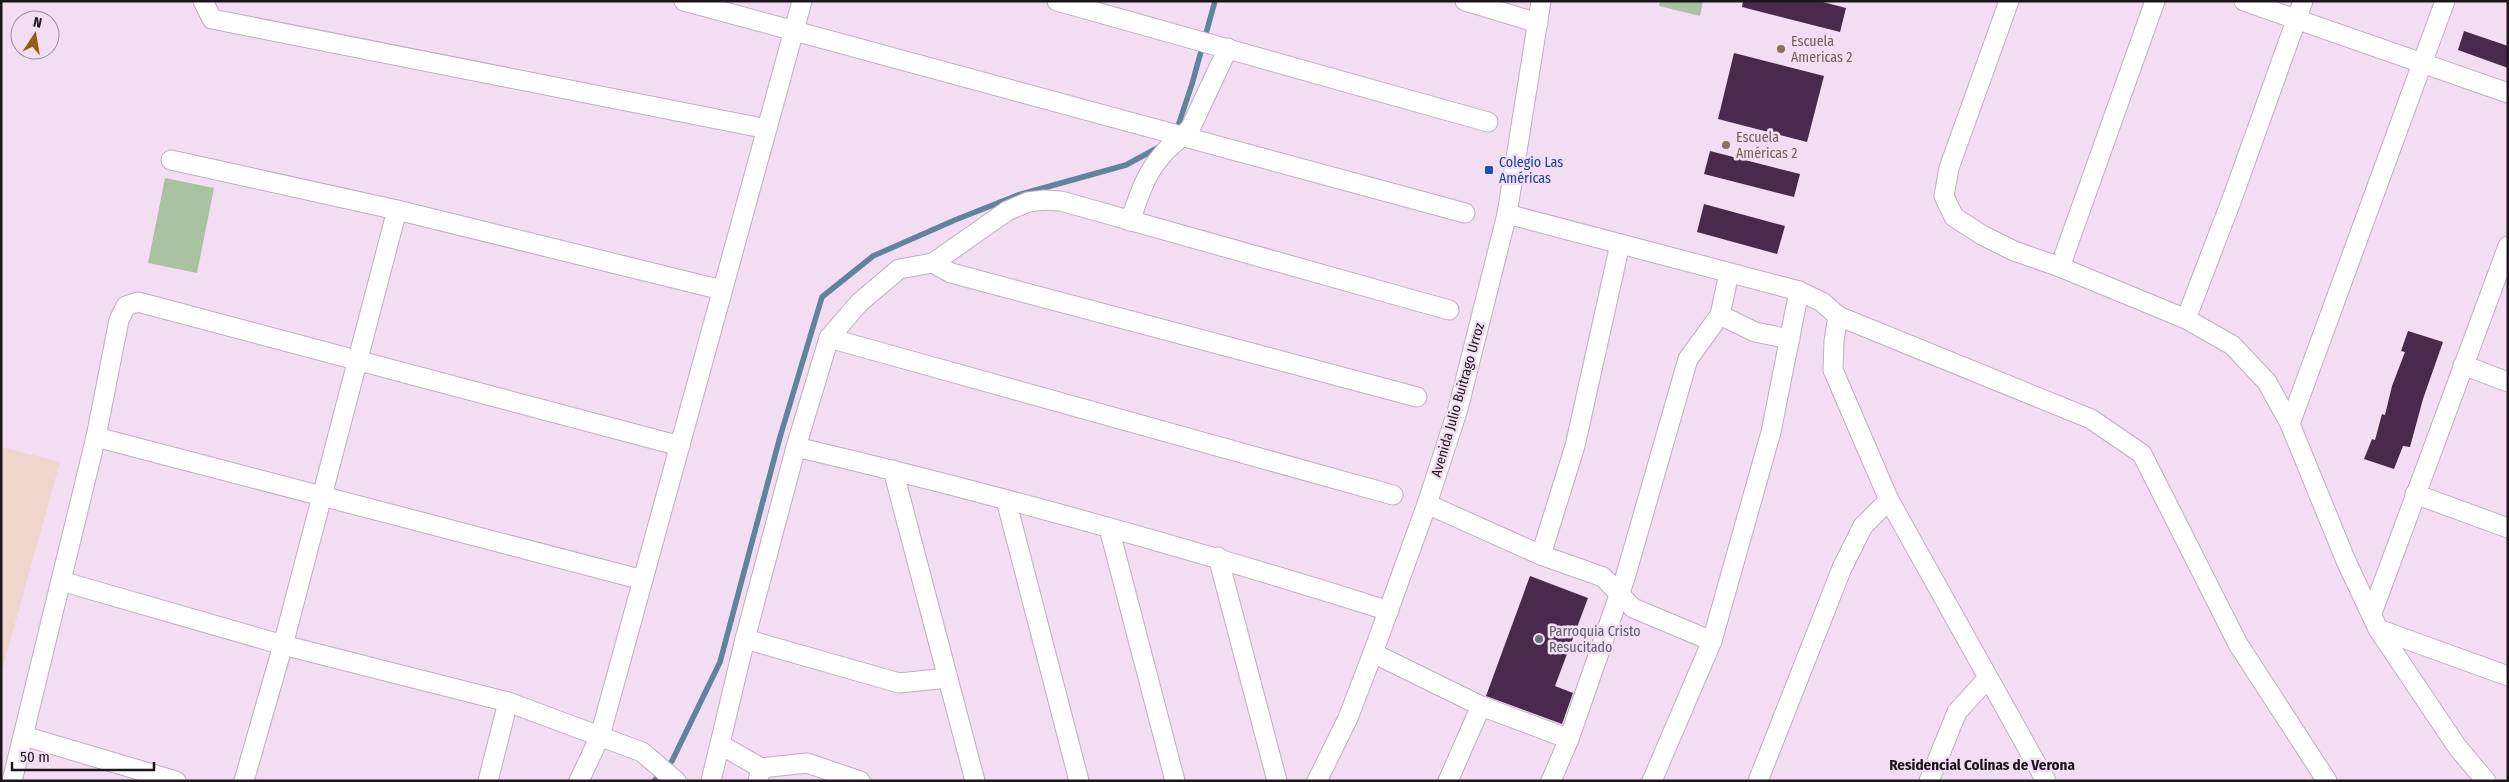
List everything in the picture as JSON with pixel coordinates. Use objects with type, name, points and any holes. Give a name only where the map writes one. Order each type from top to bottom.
[{"type":"street","points":[[203,1],[212,19],[767,129]]},
{"type":"street","points":[[684,1],[1465,213]]},
{"type":"street","points":[[579,781],[600,736],[802,1]]},
{"type":"street","points":[[1057,1],[1488,122]]},
{"type":"street","points":[[1465,1],[1538,23]]},
{"type":"street","name":"Avenida Julio Buitrago Urroz","points":[[1316,781],[1348,718],[1373,653],[1427,504],[1458,409],[1507,214],[1541,1]]},
{"type":"street","points":[[2009,1],[1949,168],[1944,196],[1954,217],[1982,235],[2014,251],[2060,267],[2186,319],[2232,345],[2267,382],[2290,424],[2346,561],[2375,621],[2458,748],[2486,781]]},
{"type":"street","points":[[2060,267],[2156,1]]},
{"type":"street","points":[[2244,1],[2508,93]]},
{"type":"street","points":[[2186,319],[2232,199],[2303,1]]},
{"type":"street","points":[[2290,424],[2445,1]]},
{"type":"street","points":[[1130,221],[1145,177],[1164,152],[1191,127],[1218,46]]},
{"type":"street","points":[[171,160],[397,210],[722,290]]},
{"type":"street","points":[[711,781],[745,640],[796,447],[829,338],[859,303],[899,269],[933,263],[1007,211],[1028,202],[1061,201],[1449,310]]},
{"type":"street","points":[[244,781],[283,645],[320,496],[397,210]]},
{"type":"street","points":[[1507,214],[1799,291],[1822,302],[1838,316],[2091,419],[2142,454],[2238,644],[2327,781]]},
{"type":"street","points":[[1541,555],[1575,446],[1620,244]]},
{"type":"street","points":[[2375,621],[2416,494],[2508,246]]},
{"type":"street","points":[[933,263],[951,273],[1417,397]]},
{"type":"street","points":[[1551,781],[1569,738],[1620,593],[1688,359],[1720,315],[1729,273]]},
{"type":"street","points":[[1652,781],[1712,641],[1771,432],[1799,291]]},
{"type":"street","points":[[12,781],[96,436],[119,320],[126,306],[138,302],[680,446]]},
{"type":"street","points":[[1720,315],[1755,332],[1790,339]]},
{"type":"street","points":[[1838,316],[1834,341],[1833,370],[1889,500],[2046,781]]},
{"type":"street","points":[[829,338],[1393,495]]},
{"type":"street","points":[[2463,366],[2508,382]]},
{"type":"street","points":[[96,436],[643,580]]},
{"type":"street","points":[[796,447],[893,470],[1218,557],[1389,611]]},
{"type":"street","points":[[893,470],[975,781]]},
{"type":"street","points":[[2416,494],[2508,528]]},
{"type":"street","points":[[1006,500],[1079,781]]},
{"type":"street","points":[[1758,781],[1842,568],[1863,526],[1889,500]]},
{"type":"street","points":[[1427,504],[1541,555],[1602,577],[1633,608],[1712,641]]},
{"type":"street","points":[[1109,528],[1175,781]]},
{"type":"street","points":[[1218,557],[1277,781]]},
{"type":"street","points":[[61,580],[283,645],[508,702],[642,752],[676,781]]},
{"type":"street","points":[[2375,621],[2508,676]]},
{"type":"street","points":[[745,640],[899,683],[948,678]]},
{"type":"street","points":[[1373,653],[1481,706],[1569,738]]},
{"type":"street","points":[[1930,781],[1957,712],[1988,678]]},
{"type":"street","points":[[488,781],[508,702]]},
{"type":"street","points":[[1448,781],[1481,706]]},
{"type":"street","points":[[24,736],[176,781]]},
{"type":"street","points":[[721,745],[759,774],[807,763],[860,781]]},
{"type":"shaded area","points":[[1,447],[60,462],[1,674]]},
{"type":"green space","points":[[1660,1],[1703,1],[1700,16],[1659,6]]},
{"type":"green space","points":[[165,178],[214,188],[197,273],[148,263]]},
{"type":"building","points":[[1743,1],[1819,1],[1846,8],[1840,32],[1742,7]]},
{"type":"building","points":[[2464,31],[2508,46],[2508,68],[2458,50]]},
{"type":"building","points":[[1734,53],[1824,76],[1807,142],[1718,119]]},
{"type":"building","points":[[1710,151],[1800,174],[1794,197],[1704,174]]},
{"type":"building","points":[[1704,204],[1785,226],[1777,254],[1697,232]]},
{"type":"building","points":[[2408,331],[2443,342],[2423,399],[2410,447],[2403,446],[2394,469],[2364,459],[2372,439],[2375,440],[2382,414],[2385,415],[2392,386],[2405,352],[2401,351]]},
{"type":"building","name":"Parroquia Cristo Resucitado","points":[[1530,576],[1588,598],[1555,686],[1573,693],[1562,724],[1486,696]]},
{"type":"waterway","points":[[1176,132],[1192,84],[1215,1]]},
{"type":"waterway","points":[[654,781],[672,761],[720,662],[780,437],[822,297],[873,256],[1018,195],[1126,165],[1161,146]]},
{"type":"place","name":"Escuela Americas 2","points":[[1781,49]]},
{"type":"place","name":"Escuela Américas 2","points":[[1726,145]]},
{"type":"place","name":"Colegio Las Américas","points":[[1489,170]]},
{"type":"place","name":"Parroquia Cristo Resucitado","points":[[1539,639]]},
{"type":"district","name":"Residencial Colinas de Verona","points":[[1982,765]]}]
